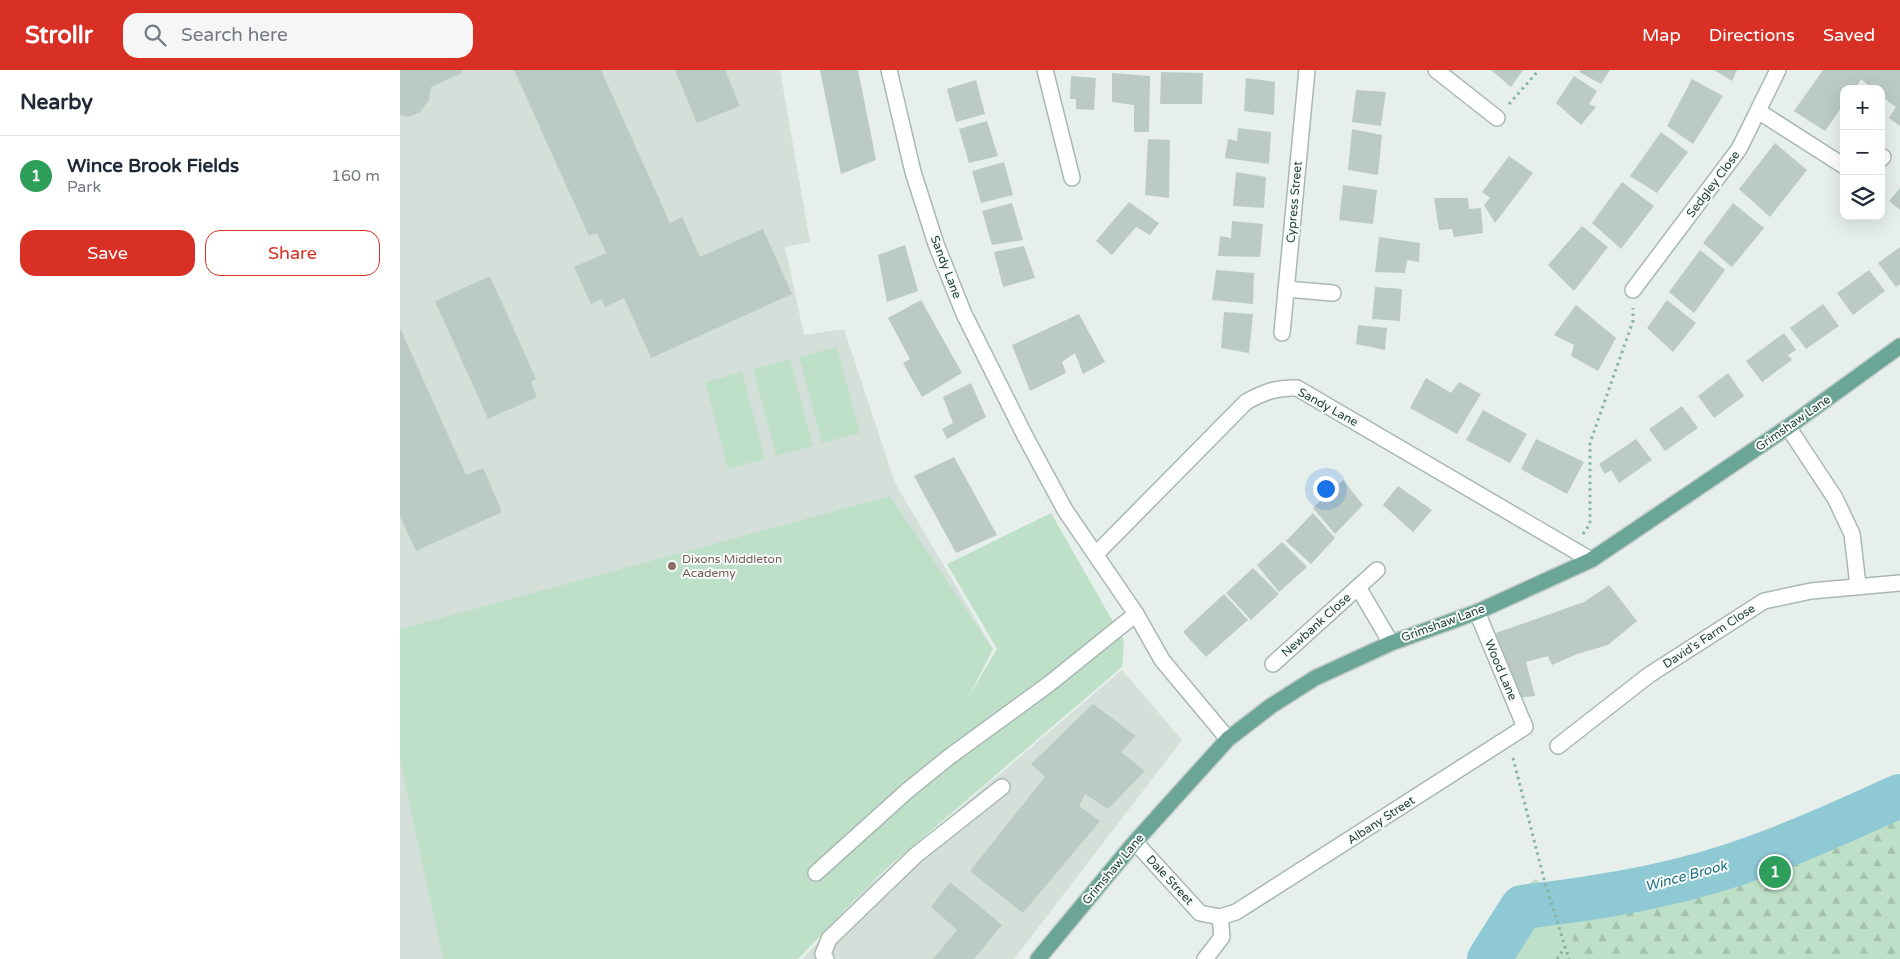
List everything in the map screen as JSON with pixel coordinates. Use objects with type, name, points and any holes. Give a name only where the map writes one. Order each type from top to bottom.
[{"type":"main road","name":"Grimshaw Lane","points":[[1038,959],[1135,842],[1228,738],[1271,706],[1315,678],[1391,643],[1477,612],[1591,560],[1788,427],[1900,346]]},
{"type":"street","name":"Sandy Lane","points":[[888,70],[913,172],[936,244],[964,314],[1029,444],[1065,510],[1136,614],[1162,660],[1228,738]]},
{"type":"street","points":[[1045,70],[1072,178]]},
{"type":"street","name":"Cypress Street","points":[[1282,333],[1307,70]]},
{"type":"street","points":[[1436,70],[1497,118]]},
{"type":"street","name":"Sedgley Close","points":[[1633,290],[1740,149],[1778,70]]},
{"type":"street","points":[[1758,111],[1840,163]]},
{"type":"street","points":[[1286,288],[1333,293]]},
{"type":"street","name":"Sandy Lane","points":[[1096,554],[1246,402],[1266,390],[1284,387],[1297,388],[1591,560]]},
{"type":"street","points":[[1788,427],[1835,498],[1852,534],[1858,585]]},
{"type":"street","name":"Newbank Close","points":[[1273,664],[1377,570]]},
{"type":"street","name":"David's Farm Close","points":[[1558,746],[1649,675],[1764,601],[1811,591],[1858,585],[1900,583]]},
{"type":"street","name":"Newbank Close","points":[[1358,587],[1391,643]]},
{"type":"street","name":"Wood Lane","points":[[1477,612],[1525,727]]},
{"type":"street","points":[[816,874],[907,790],[1049,684],[1136,614]]},
{"type":"street","name":"Albany Street","points":[[1220,917],[1236,912],[1525,727]]},
{"type":"street","points":[[826,959],[823,954],[829,939],[916,856],[1002,787]]},
{"type":"street","name":"Dale Street","points":[[1135,842],[1200,913],[1220,917]]},
{"type":"street","points":[[1205,959],[1222,937],[1220,917]]},
{"type":"path","points":[[1497,118],[1539,70]]},
{"type":"path","points":[[1572,549],[1590,524],[1590,443],[1633,321],[1633,290]]},
{"type":"path","points":[[1507,738],[1568,959]]},
{"type":"path","points":[[1557,959],[1565,947]]},
{"type":"shaded area","name":"Dixons Middleton Academy","points":[[400,70],[780,70],[810,242],[785,247],[804,335],[844,329],[895,483],[993,649],[955,711],[611,959],[400,959]]},
{"type":"shaded area","points":[[1122,670],[1182,740],[1014,959],[803,959],[868,886]]},
{"type":"green space","points":[[837,347],[860,433],[822,443],[799,357]]},
{"type":"green space","points":[[790,359],[813,446],[776,456],[753,369]]},
{"type":"green space","points":[[742,372],[765,459],[728,469],[705,382]]},
{"type":"green space","points":[[890,496],[993,649],[968,698],[997,649],[947,564],[1051,513],[1124,641],[1122,667],[878,876],[798,959],[443,959],[400,760],[400,629]]},
{"type":"green space","points":[[1900,789],[1900,959],[1475,959],[1512,898],[1535,879],[1553,891],[1685,865],[1784,834]]},
{"type":"green space","points":[[1900,811],[1900,959],[1578,959],[1565,911],[1599,914],[1756,871]]},
{"type":"building","points":[[400,70],[461,70],[462,73],[431,87],[429,100],[420,112],[409,117],[400,115]]},
{"type":"building","points":[[514,70],[601,70],[670,223],[682,217],[700,257],[763,229],[792,294],[651,358],[624,298],[605,307],[602,299],[591,304],[574,267],[606,253],[597,233],[589,236]]},
{"type":"building","points":[[675,70],[725,70],[740,106],[697,123]]},
{"type":"building","points":[[820,70],[858,70],[876,160],[841,174]]},
{"type":"building","points":[[1491,70],[1523,70],[1511,87]]},
{"type":"building","points":[[1581,70],[1610,70],[1601,84],[1579,72]]},
{"type":"building","points":[[1714,70],[1737,70],[1732,81]]},
{"type":"building","points":[[1823,70],[1900,70],[1900,126],[1889,118],[1896,107],[1885,99],[1885,85],[1868,85],[1861,79],[1857,85],[1840,85],[1840,110],[1825,131],[1794,111]]},
{"type":"building","points":[[1161,72],[1203,73],[1202,104],[1160,104]]},
{"type":"building","points":[[1112,73],[1150,76],[1149,132],[1134,132],[1134,105],[1112,102]]},
{"type":"building","points":[[1071,76],[1096,78],[1094,110],[1076,109],[1076,99],[1070,99]]},
{"type":"building","points":[[1574,76],[1597,91],[1589,104],[1596,107],[1581,125],[1556,103]]},
{"type":"building","points":[[1246,78],[1275,82],[1274,115],[1244,111]]},
{"type":"building","points":[[1692,79],[1723,96],[1693,144],[1667,126]]},
{"type":"building","points":[[976,80],[985,114],[956,122],[947,89]]},
{"type":"building","points":[[1356,90],[1386,92],[1381,126],[1352,122]]},
{"type":"building","points":[[987,121],[998,156],[969,163],[959,129]]},
{"type":"building","points":[[1238,128],[1271,132],[1269,164],[1225,158],[1228,139],[1237,141]]},
{"type":"building","points":[[1352,129],[1382,135],[1378,175],[1348,170]]},
{"type":"building","points":[[1661,132],[1688,152],[1657,193],[1630,176]]},
{"type":"building","points":[[1148,139],[1170,140],[1169,198],[1145,195]]},
{"type":"building","points":[[1775,143],[1807,170],[1770,217],[1739,189]]},
{"type":"building","points":[[1509,156],[1533,173],[1495,223],[1484,205],[1490,198],[1482,192]]},
{"type":"building","points":[[1004,162],[1013,195],[981,203],[972,171]]},
{"type":"building","points":[[1236,172],[1266,177],[1264,208],[1233,206]]},
{"type":"building","points":[[1622,182],[1654,206],[1621,249],[1592,223]]},
{"type":"building","points":[[1343,185],[1377,190],[1373,224],[1339,220]]},
{"type":"building","points":[[1900,188],[1900,210],[1889,201]]},
{"type":"building","points":[[1434,198],[1468,198],[1469,209],[1481,208],[1483,233],[1454,237],[1452,229],[1439,230]]},
{"type":"building","points":[[1129,202],[1159,223],[1150,235],[1136,227],[1112,255],[1096,241]]},
{"type":"building","points":[[1012,203],[1023,240],[992,245],[982,211]]},
{"type":"building","points":[[1733,203],[1764,228],[1732,267],[1703,243]]},
{"type":"building","points":[[1232,221],[1263,224],[1260,257],[1218,256],[1220,236],[1231,238]]},
{"type":"building","points":[[1582,226],[1608,247],[1574,291],[1548,265]]},
{"type":"building","points":[[1379,237],[1420,243],[1419,262],[1407,260],[1405,273],[1375,272]]},
{"type":"building","points":[[905,245],[918,291],[887,302],[878,255]]},
{"type":"building","points":[[1024,246],[1035,278],[1003,287],[994,252]]},
{"type":"building","points":[[1900,247],[1900,284],[1896,287],[1878,263]]},
{"type":"building","points":[[1700,250],[1725,270],[1694,313],[1669,292]]},
{"type":"building","points":[[1216,270],[1254,273],[1253,304],[1212,300]]},
{"type":"building","points":[[1869,270],[1885,291],[1853,315],[1837,293]]},
{"type":"building","points":[[490,276],[536,379],[531,382],[537,397],[488,419],[435,301]]},
{"type":"building","points":[[1375,287],[1402,289],[1400,321],[1372,319]]},
{"type":"building","points":[[921,300],[962,373],[922,397],[903,363],[910,359],[888,318]]},
{"type":"building","points":[[1667,300],[1696,323],[1673,352],[1647,328]]},
{"type":"building","points":[[1823,304],[1839,326],[1806,349],[1790,328]]},
{"type":"building","points":[[1576,305],[1616,338],[1598,371],[1571,356],[1574,345],[1554,335]]},
{"type":"building","points":[[1224,312],[1253,314],[1249,353],[1221,348]]},
{"type":"building","points":[[1079,314],[1105,362],[1083,374],[1075,353],[1062,362],[1066,373],[1030,391],[1012,345]]},
{"type":"building","points":[[1358,325],[1387,328],[1385,350],[1356,344]]},
{"type":"building","points":[[400,328],[466,475],[483,468],[502,512],[416,551],[400,516]]},
{"type":"building","points":[[1784,333],[1796,350],[1788,355],[1792,360],[1762,382],[1746,361]]},
{"type":"building","points":[[1728,373],[1744,396],[1714,418],[1698,396]]},
{"type":"building","points":[[1426,378],[1451,393],[1459,382],[1481,394],[1457,434],[1410,408]]},
{"type":"building","points":[[971,383],[986,417],[947,439],[942,429],[953,423],[943,397]]},
{"type":"building","points":[[1682,406],[1698,428],[1665,451],[1649,429]]},
{"type":"building","points":[[1483,410],[1527,434],[1510,463],[1466,440]]},
{"type":"building","points":[[1536,439],[1584,462],[1567,494],[1521,469]]},
{"type":"building","points":[[1636,439],[1652,460],[1619,483],[1611,470],[1605,474],[1599,464]]},
{"type":"building","points":[[954,457],[997,535],[956,553],[914,476]]},
{"type":"building","points":[[1343,480],[1363,505],[1335,534],[1313,508]]},
{"type":"building","points":[[1398,486],[1432,510],[1413,532],[1383,505]]},
{"type":"building","points":[[1313,513],[1335,538],[1311,564],[1286,541]]},
{"type":"building","points":[[1282,542],[1307,567],[1279,592],[1257,565]]},
{"type":"building","points":[[1253,568],[1279,594],[1251,620],[1226,593]]},
{"type":"building","points":[[1609,585],[1637,621],[1608,645],[1577,654],[1552,665],[1548,656],[1526,662],[1535,696],[1515,698],[1496,633],[1584,602]]},
{"type":"building","points":[[1224,594],[1248,620],[1206,657],[1183,632]]},
{"type":"building","points":[[1093,704],[1136,736],[1121,752],[1145,771],[1108,809],[1085,794],[1079,806],[1100,821],[1023,913],[970,871],[1045,777],[1031,764]]},
{"type":"building","points":[[950,882],[1002,925],[974,959],[933,959],[957,930],[931,907]]},
{"type":"waterway","name":"Wince Brook","points":[[1489,959],[1522,907],[1622,892],[1720,869],[1789,844],[1900,796]]},
{"type":"place","name":"Dixons Middleton Academy","points":[[672,566]]},
{"type":"place","name":"Wince Brook Fields","points":[[1775,872]]}]
